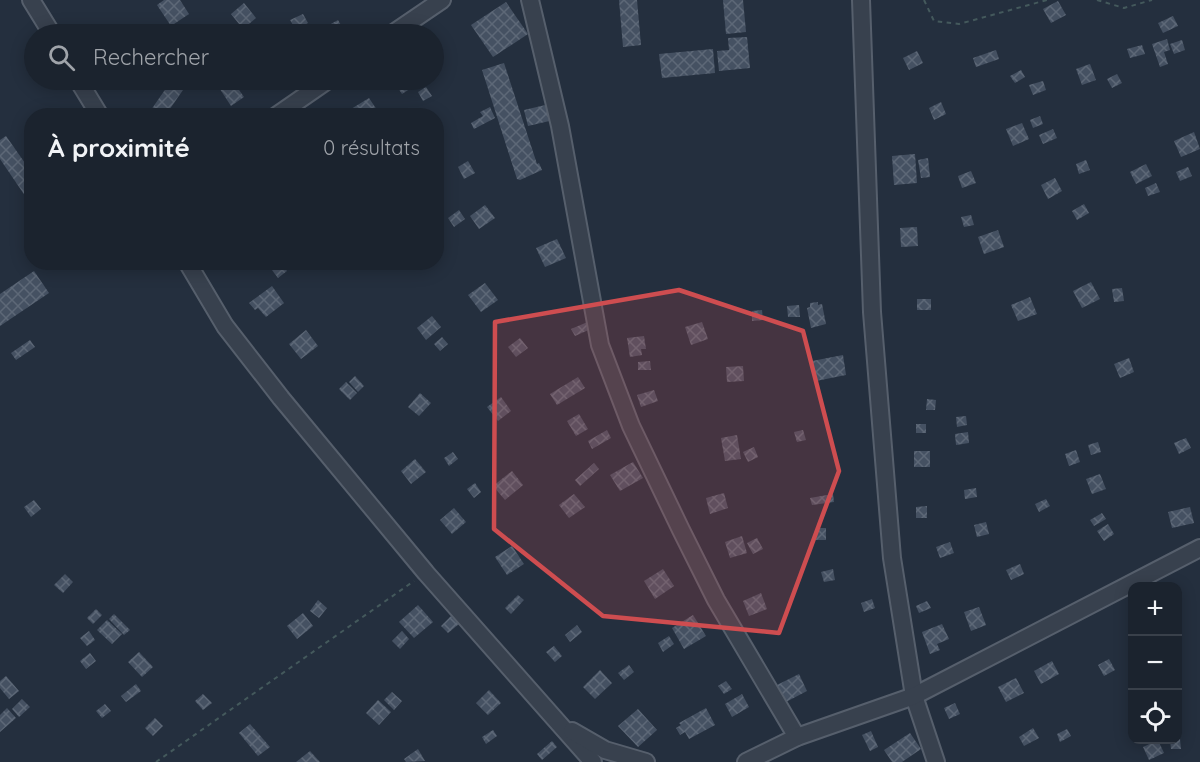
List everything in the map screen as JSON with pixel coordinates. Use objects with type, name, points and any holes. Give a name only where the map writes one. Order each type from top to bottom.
[{"type":"street","points":[[31,0],[46,24]]},
{"type":"street","points":[[407,24],[442,0]]},
{"type":"street","points":[[530,0],[560,126],[600,345],[631,426],[716,600],[797,736]]},
{"type":"street","points":[[861,0],[872,312],[892,558],[914,696],[936,762]]},
{"type":"street","points":[[84,90],[95,108]]},
{"type":"street","points":[[288,108],[314,90]]},
{"type":"street","points":[[192,270],[225,326],[281,398],[426,573],[592,762]]},
{"type":"street","points":[[746,762],[797,736],[914,696],[1200,548]]},
{"type":"street","points":[[558,723],[605,750],[646,762]]},
{"type":"path","points":[[924,0],[934,21],[958,24],[1047,0]]},
{"type":"path","points":[[1097,0],[1124,8],[1152,0]]},
{"type":"path","points":[[156,762],[426,573]]},
{"type":"highlighted area","points":[[679,290],[803,331],[839,471],[779,633],[603,616],[494,529],[495,322]]},
{"type":"building","points":[[164,0],[180,0],[189,14],[174,24],[170,24],[157,5]]},
{"type":"building","points":[[619,0],[637,0],[641,45],[623,47]]},
{"type":"building","points":[[723,0],[743,0],[746,32],[726,34]]},
{"type":"building","points":[[1058,1],[1066,15],[1051,23],[1043,9]]},
{"type":"building","points":[[506,2],[528,34],[493,57],[471,25]]},
{"type":"building","points":[[244,3],[256,18],[249,24],[239,24],[231,14]]},
{"type":"building","points":[[303,14],[308,23],[292,24],[290,20]]},
{"type":"building","points":[[1173,16],[1178,26],[1163,33],[1158,23]]},
{"type":"building","points":[[747,37],[750,68],[719,71],[717,51],[729,50],[728,38]]},
{"type":"building","points":[[1167,39],[1170,50],[1164,52],[1168,64],[1160,67],[1152,44]]},
{"type":"building","points":[[1182,40],[1185,50],[1174,54],[1170,44]]},
{"type":"building","points":[[1142,45],[1145,54],[1130,58],[1127,49]]},
{"type":"building","points":[[713,49],[715,73],[662,78],[659,54]]},
{"type":"building","points":[[996,50],[999,59],[976,67],[973,58]]},
{"type":"building","points":[[917,51],[923,63],[909,70],[903,58]]},
{"type":"building","points":[[504,63],[537,164],[539,163],[542,170],[520,180],[517,179],[482,70]]},
{"type":"building","points":[[1090,64],[1096,80],[1082,85],[1076,69]]},
{"type":"building","points":[[1021,70],[1025,77],[1015,83],[1010,76]]},
{"type":"building","points":[[1117,74],[1122,83],[1112,88],[1107,79]]},
{"type":"building","points":[[1043,81],[1046,90],[1033,95],[1029,85]]},
{"type":"building","points":[[165,90],[183,90],[171,108],[152,108]]},
{"type":"building","points":[[221,90],[239,90],[244,97],[231,106]]},
{"type":"building","points":[[428,90],[432,96],[423,101],[418,92]]},
{"type":"building","points":[[369,98],[376,108],[353,108]]},
{"type":"building","points":[[941,102],[946,114],[934,120],[929,108]]},
{"type":"building","points":[[554,103],[558,119],[528,126],[524,110]]},
{"type":"building","points":[[490,107],[495,118],[474,129],[471,123],[483,116],[480,112]]},
{"type":"building","points":[[1040,116],[1043,124],[1033,128],[1030,120]]},
{"type":"building","points":[[1022,123],[1029,139],[1013,146],[1006,129]]},
{"type":"building","points":[[1053,129],[1057,138],[1043,144],[1039,135]]},
{"type":"building","points":[[1194,132],[1200,149],[1181,157],[1174,141]]},
{"type":"building","points":[[6,136],[24,162],[24,194],[0,159],[0,140]]},
{"type":"building","points":[[915,154],[917,183],[894,185],[892,156]]},
{"type":"building","points":[[928,158],[930,177],[921,178],[918,160]]},
{"type":"building","points":[[1086,160],[1090,170],[1079,174],[1076,164]]},
{"type":"building","points":[[468,161],[475,173],[464,179],[458,167]]},
{"type":"building","points":[[1146,164],[1152,176],[1136,184],[1130,172]]},
{"type":"building","points":[[1188,167],[1192,176],[1180,181],[1176,172]]},
{"type":"building","points":[[971,171],[976,183],[962,188],[958,176]]},
{"type":"building","points":[[1055,178],[1062,191],[1048,199],[1041,185]]},
{"type":"building","points":[[1156,183],[1160,192],[1148,196],[1145,188]]},
{"type":"building","points":[[1084,204],[1089,213],[1077,220],[1072,211]]},
{"type":"building","points":[[485,205],[495,218],[479,229],[470,216]]},
{"type":"building","points":[[459,210],[465,219],[454,227],[448,218]]},
{"type":"building","points":[[971,215],[974,225],[964,227],[961,217]]},
{"type":"building","points":[[917,227],[918,246],[901,247],[900,228]]},
{"type":"building","points":[[998,230],[1004,247],[984,254],[978,237]]},
{"type":"building","points":[[557,239],[566,258],[545,267],[536,248]]},
{"type":"building","points":[[272,270],[286,270],[287,271],[278,278]]},
{"type":"building","points":[[34,271],[49,293],[0,326],[0,294]]},
{"type":"building","points":[[1091,282],[1100,299],[1082,308],[1073,291]]},
{"type":"building","points":[[485,283],[498,300],[481,312],[468,295]]},
{"type":"building","points":[[272,286],[284,303],[266,317],[258,308],[255,310],[249,303]]},
{"type":"building","points":[[1122,288],[1124,301],[1114,302],[1112,289]]},
{"type":"building","points":[[1030,297],[1037,314],[1018,321],[1011,305]]},
{"type":"building","points":[[917,299],[931,299],[931,310],[917,310]]},
{"type":"building","points":[[818,302],[818,305],[822,304],[826,324],[811,328],[807,308],[810,307],[810,303]]},
{"type":"building","points":[[799,305],[800,317],[788,317],[787,306]]},
{"type":"building","points":[[762,310],[763,320],[752,321],[752,311]]},
{"type":"building","points":[[432,316],[441,327],[426,340],[417,328]]},
{"type":"building","points":[[590,321],[593,328],[575,336],[571,329]]},
{"type":"building","points":[[702,322],[708,339],[691,345],[685,327]]},
{"type":"building","points":[[306,330],[318,346],[301,359],[289,344]]},
{"type":"building","points":[[644,336],[646,349],[641,349],[642,355],[630,357],[627,338]]},
{"type":"building","points":[[442,337],[448,344],[440,351],[434,344]]},
{"type":"building","points":[[520,338],[528,348],[516,357],[508,347]]},
{"type":"building","points":[[30,340],[35,347],[16,360],[11,353]]},
{"type":"building","points":[[843,355],[846,375],[816,381],[812,361]]},
{"type":"building","points":[[1129,358],[1134,372],[1120,378],[1114,364]]},
{"type":"building","points":[[650,361],[651,370],[638,370],[638,362]]},
{"type":"building","points":[[743,366],[744,381],[727,382],[726,367]]},
{"type":"building","points":[[355,376],[364,386],[358,392],[349,382]]},
{"type":"building","points":[[578,377],[585,388],[557,405],[550,394]]},
{"type":"building","points":[[346,382],[357,393],[350,400],[339,389]]},
{"type":"building","points":[[654,390],[658,401],[641,407],[637,395]]},
{"type":"building","points":[[420,393],[431,403],[419,416],[408,407]]},
{"type":"building","points":[[501,397],[511,411],[498,421],[487,407]]},
{"type":"building","points":[[927,399],[936,400],[935,410],[926,410]]},
{"type":"building","points":[[579,414],[588,429],[576,436],[567,421]]},
{"type":"building","points":[[966,416],[967,425],[957,427],[956,417]]},
{"type":"building","points":[[916,424],[926,424],[926,433],[916,433]]},
{"type":"building","points":[[607,430],[611,438],[592,449],[588,441]]},
{"type":"building","points":[[803,430],[806,440],[797,442],[794,432]]},
{"type":"building","points":[[968,432],[969,443],[956,445],[955,434]]},
{"type":"building","points":[[737,435],[741,459],[725,461],[721,438]]},
{"type":"building","points":[[1186,438],[1191,448],[1179,454],[1174,443]]},
{"type":"building","points":[[1098,442],[1101,452],[1091,455],[1088,445]]},
{"type":"building","points":[[754,447],[758,457],[748,462],[743,452]]},
{"type":"building","points":[[1076,450],[1080,462],[1069,466],[1065,454]]},
{"type":"building","points":[[914,451],[930,451],[930,467],[914,467]]},
{"type":"building","points":[[453,452],[458,459],[449,466],[444,458]]},
{"type":"building","points":[[415,459],[426,472],[411,484],[401,471]]},
{"type":"building","points":[[633,462],[643,478],[620,491],[610,475]]},
{"type":"building","points":[[594,463],[599,469],[580,486],[575,480]]},
{"type":"building","points":[[512,471],[523,485],[505,500],[493,486]]},
{"type":"building","points":[[1100,474],[1106,489],[1092,494],[1086,479]]},
{"type":"building","points":[[475,483],[481,492],[474,498],[467,489]]},
{"type":"building","points":[[976,488],[977,497],[965,499],[964,490]]},
{"type":"building","points":[[724,493],[728,508],[710,514],[706,498]]},
{"type":"building","points":[[574,494],[585,507],[569,518],[559,505]]},
{"type":"building","points":[[833,494],[834,502],[812,505],[810,498]]},
{"type":"building","points":[[1046,499],[1050,506],[1039,512],[1035,504]]},
{"type":"building","points":[[34,500],[41,509],[31,517],[24,507]]},
{"type":"building","points":[[927,506],[927,518],[916,518],[916,507]]},
{"type":"building","points":[[1190,507],[1194,523],[1172,528],[1168,512]]},
{"type":"building","points":[[454,508],[466,522],[452,534],[440,520]]},
{"type":"building","points":[[1102,513],[1106,519],[1094,526],[1090,520]]},
{"type":"building","points":[[986,522],[989,534],[977,537],[974,525]]},
{"type":"building","points":[[1108,524],[1114,534],[1104,541],[1097,531]]},
{"type":"building","points":[[816,528],[826,528],[826,540],[816,540]]},
{"type":"building","points":[[742,536],[747,553],[730,558],[725,542]]},
{"type":"building","points":[[757,538],[763,549],[753,554],[747,543]]},
{"type":"building","points":[[950,542],[954,553],[940,558],[936,547]]},
{"type":"building","points":[[512,546],[524,564],[507,575],[495,557]]},
{"type":"building","points":[[1020,564],[1024,574],[1011,580],[1006,570]]},
{"type":"building","points":[[663,569],[674,586],[655,599],[644,581]]},
{"type":"building","points":[[833,569],[835,580],[824,582],[821,572]]},
{"type":"building","points":[[65,574],[73,582],[63,593],[54,585]]},
{"type":"building","points":[[761,593],[767,609],[749,616],[743,601]]},
{"type":"building","points":[[518,595],[524,600],[511,614],[505,608]]},
{"type":"building","points":[[872,599],[875,608],[864,612],[861,603]]},
{"type":"building","points":[[318,600],[327,608],[319,618],[310,611]]},
{"type":"building","points":[[927,601],[931,608],[919,613],[916,606]]},
{"type":"building","points":[[418,605],[433,622],[414,638],[399,622]]},
{"type":"building","points":[[979,607],[986,625],[971,631],[964,612]]},
{"type":"building","points":[[96,609],[102,615],[93,624],[87,618]]},
{"type":"building","points":[[303,613],[313,626],[297,639],[287,626]]},
{"type":"building","points":[[114,614],[130,630],[124,635],[109,619]]},
{"type":"building","points":[[693,615],[706,636],[684,649],[672,628]]},
{"type":"building","points":[[451,616],[459,624],[448,633],[441,626]]},
{"type":"building","points":[[107,620],[122,634],[112,644],[97,630]]},
{"type":"building","points":[[942,624],[949,639],[937,644],[940,650],[930,654],[922,632]]},
{"type":"building","points":[[577,625],[582,632],[570,642],[565,635]]},
{"type":"building","points":[[89,631],[95,640],[87,646],[80,638]]},
{"type":"building","points":[[402,631],[409,639],[400,649],[392,641]]},
{"type":"building","points":[[669,636],[674,644],[663,652],[658,643]]},
{"type":"building","points":[[554,646],[562,656],[555,662],[546,652]]},
{"type":"building","points":[[139,652],[153,667],[142,677],[128,662]]},
{"type":"building","points":[[90,653],[96,661],[86,669],[80,661]]},
{"type":"building","points":[[1109,659],[1115,670],[1104,676],[1098,665]]},
{"type":"building","points":[[1052,661],[1059,674],[1041,684],[1034,671]]},
{"type":"building","points":[[629,665],[634,672],[624,680],[618,673]]},
{"type":"building","points":[[600,670],[612,683],[595,699],[583,687]]},
{"type":"building","points":[[799,674],[807,691],[784,703],[775,686]]},
{"type":"building","points":[[6,676],[19,691],[9,699],[0,688],[0,681]]},
{"type":"building","points":[[1016,678],[1024,693],[1006,702],[998,687]]},
{"type":"building","points":[[726,681],[732,689],[724,694],[718,686]]},
{"type":"building","points":[[136,684],[141,691],[126,702],[121,696]]},
{"type":"building","points":[[489,690],[501,703],[488,715],[476,703]]},
{"type":"building","points":[[392,692],[402,701],[394,710],[384,700]]},
{"type":"building","points":[[203,694],[212,703],[203,710],[195,701]]},
{"type":"building","points":[[742,694],[749,707],[732,717],[725,704]]},
{"type":"building","points":[[22,699],[30,707],[19,717],[12,709]]},
{"type":"building","points":[[378,700],[391,712],[379,725],[366,713]]},
{"type":"building","points":[[955,703],[960,714],[949,719],[944,708]]},
{"type":"building","points":[[105,704],[111,711],[102,718],[96,711]]},
{"type":"building","points":[[7,708],[16,718],[0,732],[0,715]]},
{"type":"building","points":[[706,708],[715,725],[689,739],[685,732],[680,735],[676,728],[681,725],[679,723]]},
{"type":"building","points":[[638,709],[657,730],[638,747],[618,726]]},
{"type":"building","points":[[155,718],[163,726],[153,736],[145,728]]},
{"type":"building","points":[[250,724],[270,747],[258,756],[239,733]]},
{"type":"building","points":[[1033,728],[1039,738],[1024,746],[1019,737]]},
{"type":"building","points":[[1067,729],[1071,736],[1060,742],[1057,734]]},
{"type":"building","points":[[493,730],[497,736],[486,744],[482,737]]},
{"type":"building","points":[[871,731],[878,747],[870,751],[862,735]]},
{"type":"building","points":[[910,733],[921,749],[902,762],[892,762],[884,750]]},
{"type":"building","points":[[552,741],[557,747],[542,760],[537,754]]},
{"type":"building","points":[[1149,744],[1160,744],[1164,753],[1149,760],[1143,747]]},
{"type":"building","points":[[1170,744],[1180,744],[1181,749],[1171,749]]},
{"type":"building","points":[[418,749],[425,761],[406,762],[404,759]]},
{"type":"building","points":[[310,751],[320,762],[296,762]]}]
